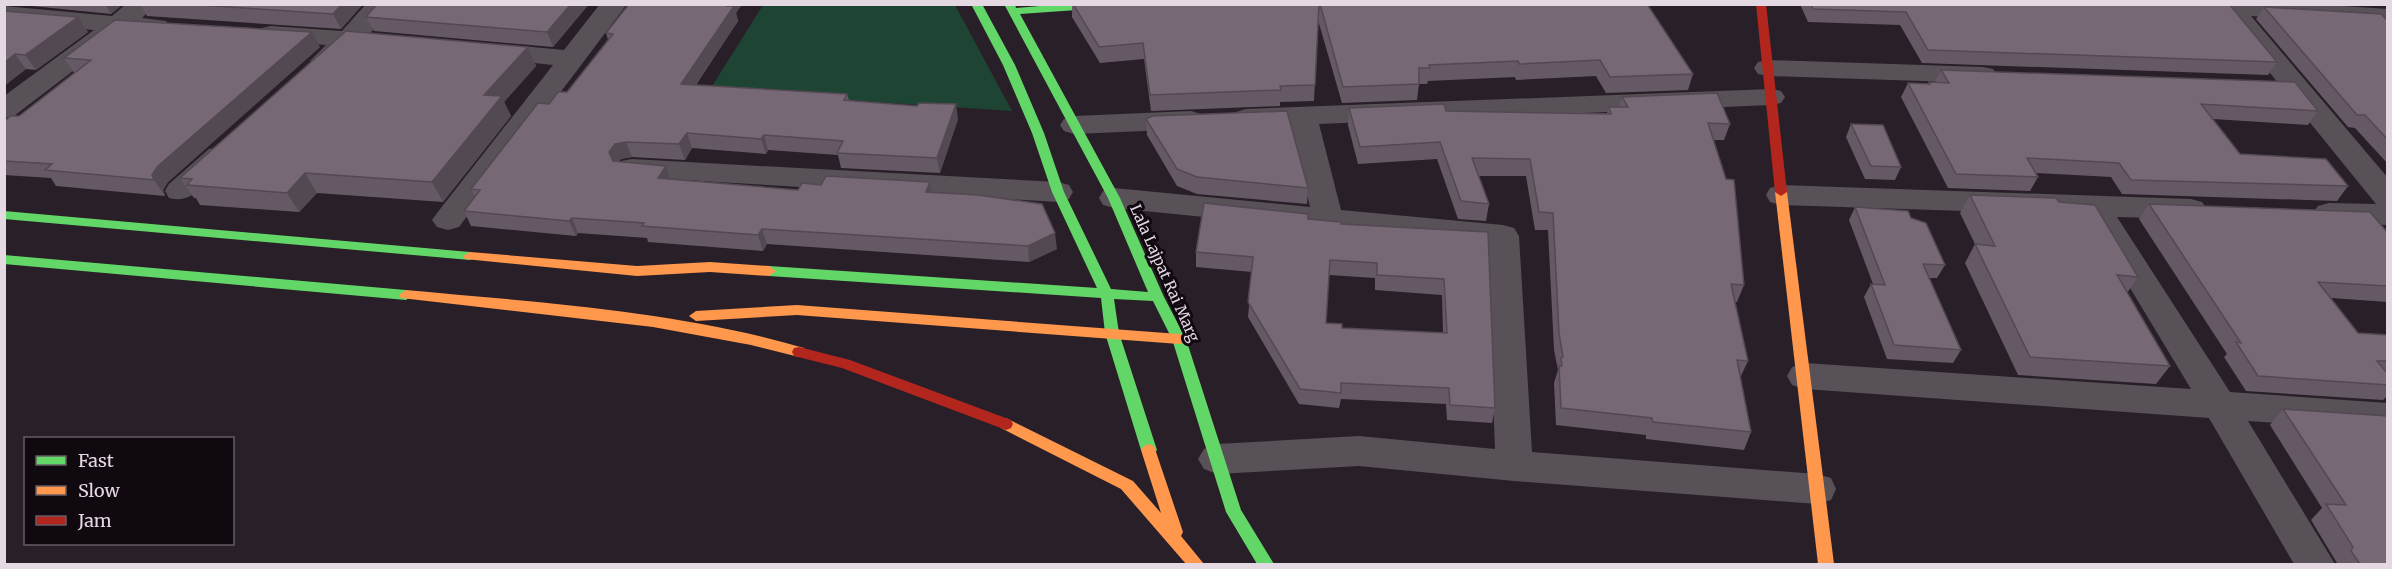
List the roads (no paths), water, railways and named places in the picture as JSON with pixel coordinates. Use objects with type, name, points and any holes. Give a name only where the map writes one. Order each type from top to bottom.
[{"type":"main road","points":[[976,4],[1017,84],[1038,133],[1058,192],[1107,295],[1112,333],[1179,542]]},
{"type":"main road","points":[[1011,8],[1120,4]]},
{"type":"main road","points":[[1761,4],[1781,195],[1826,564]]},
{"type":"main road","name":"Lala Lajpat Rai Marg","points":[[1011,8],[1114,198],[1157,297],[1179,339],[1234,512],[1266,564]]},
{"type":"main road","points":[[4,215],[614,274],[710,267],[1157,297]]},
{"type":"main road","points":[[4,260],[409,295],[634,320],[742,336],[845,364],[992,417],[1127,485],[1196,564]]},
{"type":"main road","points":[[588,315],[599,297]]},
{"type":"main road","points":[[634,320],[797,310],[1179,339]]},
{"type":"street","points":[[4,110],[143,4]]},
{"type":"street","points":[[304,79],[348,39],[381,4]]},
{"type":"street","points":[[448,220],[614,4]]},
{"type":"street","points":[[2228,6],[2383,21]]},
{"type":"street","points":[[2228,6],[2388,199]]},
{"type":"street","points":[[4,14],[187,29]]},
{"type":"street","points":[[245,33],[384,42]]},
{"type":"street","points":[[466,50],[573,59]]},
{"type":"street","points":[[1768,68],[2007,76]]},
{"type":"street","points":[[2258,85],[2294,86]]},
{"type":"street","points":[[1074,125],[1772,97]]},
{"type":"street","points":[[1303,116],[1328,219]]},
{"type":"street","points":[[180,191],[233,143]]},
{"type":"street","points":[[632,168],[1058,192]]},
{"type":"street","points":[[1781,195],[2214,209]]},
{"type":"street","points":[[1114,198],[1503,236],[1514,466]]},
{"type":"street","points":[[2095,206],[2219,404],[2315,564]]},
{"type":"street","points":[[2298,212],[2386,227]]},
{"type":"street","points":[[1804,376],[2388,417]]},
{"type":"street","points":[[1217,459],[1359,451],[1514,466],[1817,489]]}]
